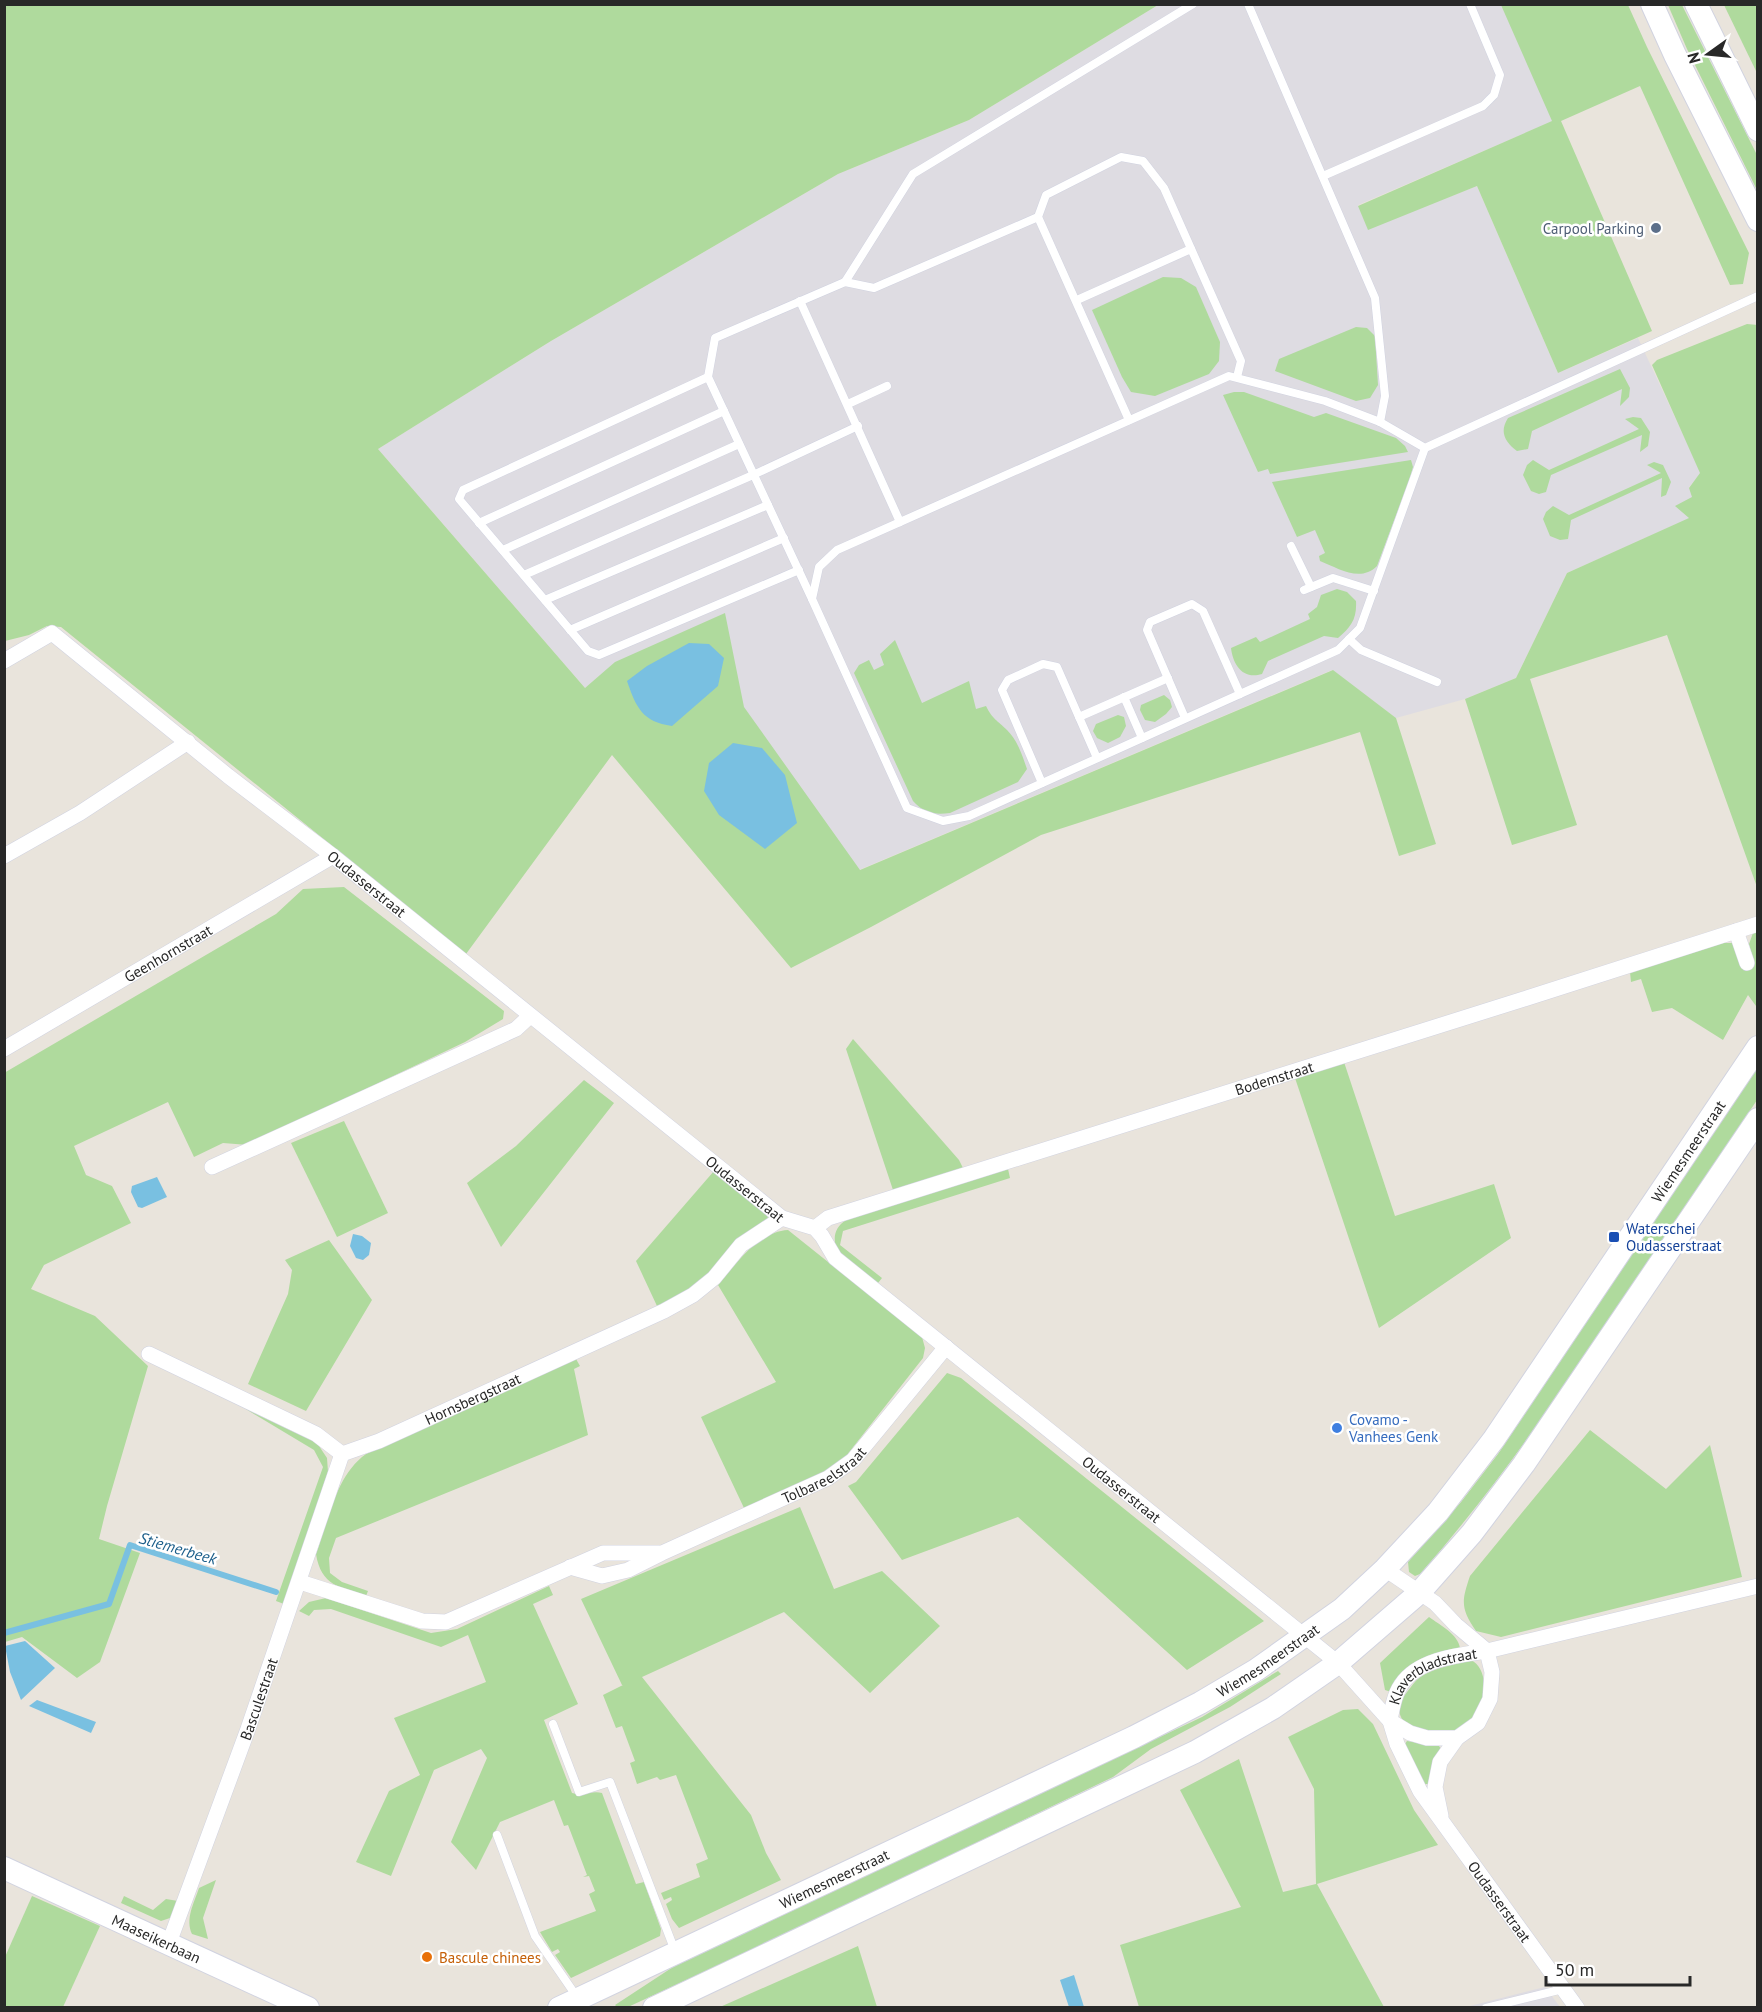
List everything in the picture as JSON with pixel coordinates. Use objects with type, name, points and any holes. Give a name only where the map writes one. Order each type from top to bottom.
[{"type":"main road","points":[[1652,4],[1675,55],[1758,220]]},
{"type":"main road","points":[[1696,4],[1758,130]]},
{"type":"main road","name":"Wiemesmeerstraat","points":[[568,2003],[1134,1737],[1200,1703],[1256,1670],[1342,1609],[1385,1569],[1438,1512],[1494,1439],[1758,1047]]},
{"type":"main road","points":[[654,2007],[1195,1752],[1273,1708],[1338,1664],[1419,1593],[1472,1533],[1524,1464],[1758,1119]]},
{"type":"main road","name":"Maaseikerbaan","points":[[4,1868],[308,2007]]},
{"type":"street","name":"Oudasserstraat","points":[[4,661],[52,633],[782,1218],[815,1228],[835,1258],[1290,1626],[1306,1636],[1338,1664],[1390,1721],[1397,1744],[1420,1791],[1577,2007]]},
{"type":"street","points":[[4,856],[80,813],[188,742]]},
{"type":"street","name":"Geenhornstraat","points":[[4,1049],[333,856]]},
{"type":"street","name":"Bodemstraat","points":[[815,1228],[828,1218],[1758,924]]},
{"type":"street","points":[[1736,931],[1747,963]]},
{"type":"street","points":[[212,1167],[516,1029],[530,1016]]},
{"type":"street","name":"Hornsbergstraat","points":[[342,1454],[378,1441],[664,1311],[693,1295],[714,1278],[741,1245],[782,1218]]},
{"type":"street","name":"Tolbareelstraat","points":[[570,1567],[602,1576],[628,1570],[828,1478],[853,1460],[946,1347]]},
{"type":"street","points":[[148,1354],[316,1434],[342,1454]]},
{"type":"street","name":"Basculestraat","points":[[169,1943],[249,1729],[342,1454]]},
{"type":"street","name":"Tolbareelstraat","points":[[300,1582],[422,1622],[446,1622],[603,1553],[662,1553]]},
{"type":"street","points":[[1385,1569],[1435,1602],[1456,1625],[1487,1651]]},
{"type":"street","name":"Klaverbladstraat","points":[[1487,1651],[1492,1672],[1490,1699],[1478,1723],[1457,1738],[1427,1738],[1410,1733],[1390,1721],[1392,1706],[1401,1684],[1422,1666],[1451,1657],[1487,1651],[1758,1586]]},
{"type":"street","name":"Oudasserstraat","points":[[1443,1824],[1434,1787],[1440,1762],[1457,1738]]},
{"type":"lane","points":[[845,282],[913,174],[1193,4]]},
{"type":"lane","points":[[1248,4],[1376,298],[1385,396],[1380,422]]},
{"type":"lane","points":[[1323,176],[1483,106],[1494,95],[1500,75],[1470,4]]},
{"type":"lane","points":[[1129,420],[1038,217],[1046,195],[1121,157],[1143,161],[1164,188],[1241,361],[1237,377]]},
{"type":"lane","points":[[1038,217],[874,288],[845,282],[715,338],[708,377],[813,599],[907,808],[943,821],[969,816],[1338,650],[1360,628],[1425,448],[1758,296]]},
{"type":"lane","points":[[1077,300],[1191,249]]},
{"type":"lane","points":[[800,301],[900,522]]},
{"type":"lane","points":[[813,599],[819,567],[837,550],[1229,376],[1324,401],[1380,422],[1425,448]]},
{"type":"lane","points":[[708,377],[463,490],[459,499],[588,651],[599,655],[799,570]]},
{"type":"lane","points":[[848,404],[887,386]]},
{"type":"lane","points":[[479,523],[724,411]]},
{"type":"lane","points":[[524,575],[753,475],[858,426]]},
{"type":"lane","points":[[502,550],[739,444]]},
{"type":"lane","points":[[545,600],[768,505]]},
{"type":"lane","points":[[570,630],[783,538]]},
{"type":"lane","points":[[1291,546],[1307,589],[1333,578],[1374,591]]},
{"type":"lane","points":[[1185,718],[1147,630],[1150,622],[1192,604],[1203,611],[1240,694]]},
{"type":"lane","points":[[1349,639],[1361,650],[1437,682]]},
{"type":"lane","points":[[1042,783],[1002,690],[1008,680],[1042,664],[1057,667],[1097,758]]},
{"type":"lane","points":[[1079,717],[1168,678]]},
{"type":"lane","points":[[1124,697],[1142,738]]},
{"type":"lane","points":[[553,1724],[579,1792],[610,1782],[676,1953]]},
{"type":"lane","points":[[498,1835],[535,1936],[568,2003]]},
{"type":"lane","points":[[1486,2007],[1563,1989]]},
{"type":"shaded area","points":[[1501,4],[1553,121],[1358,205],[1368,229],[1477,186],[1558,373],[1638,338],[1701,473],[1689,487],[1693,497],[1690,518],[1567,573],[1516,678],[1465,699],[1396,718],[1332,670],[847,875],[615,663],[585,688],[378,449],[551,341],[838,174],[969,120],[1158,5]]},
{"type":"shaded area","points":[[1545,1987],[1560,2007],[1462,2008]]},
{"type":"green space","points":[[5,5],[1158,5],[969,120],[838,174],[551,341],[378,449],[585,688],[615,662],[725,613],[744,707],[860,870],[1333,670],[1396,718],[1436,844],[1399,856],[1360,732],[1041,835],[791,968],[612,755],[466,954],[61,627],[47,626],[29,635],[5,641]]},
{"type":"green space","points":[[1501,5],[1628,5],[1749,253],[1743,284],[1730,285],[1640,86],[1561,121],[1652,331],[1558,373],[1477,186],[1368,230],[1358,206],[1552,121]]},
{"type":"green space","points":[[1668,5],[1682,5],[1757,155],[1757,190],[1687,49]]},
{"type":"green space","points":[[1724,5],[1757,5],[1757,73]]},
{"type":"green space","points":[[1163,277],[1181,278],[1196,287],[1220,342],[1219,361],[1209,374],[1155,396],[1131,392],[1092,310]]},
{"type":"green space","points":[[1747,324],[1758,325],[1757,887],[1667,635],[1530,679],[1577,825],[1512,845],[1465,699],[1516,678],[1567,573],[1689,518],[1675,506],[1692,497],[1689,488],[1700,473],[1652,365],[1657,360]]},
{"type":"green space","points":[[1356,327],[1367,328],[1375,336],[1378,385],[1370,398],[1356,401],[1275,371],[1279,359]]},
{"type":"green space","points":[[1620,369],[1630,388],[1629,397],[1620,406],[1622,389],[1532,431],[1528,449],[1517,451],[1509,444],[1504,432],[1508,418]]},
{"type":"green space","points":[[1244,392],[1314,417],[1326,413],[1396,438],[1408,452],[1270,474],[1268,469],[1258,472],[1223,395]]},
{"type":"green space","points":[[1641,418],[1650,432],[1648,446],[1640,452],[1642,435],[1551,475],[1546,492],[1539,494],[1531,491],[1523,475],[1527,465],[1533,460],[1549,470],[1639,429],[1625,419]]},
{"type":"green space","points":[[1411,460],[1413,467],[1410,478],[1377,566],[1363,573],[1356,574],[1341,570],[1320,561],[1319,556],[1325,553],[1315,530],[1297,537],[1272,482]]},
{"type":"green space","points":[[1654,462],[1663,465],[1671,482],[1666,495],[1661,497],[1662,478],[1571,520],[1568,539],[1560,540],[1550,536],[1543,519],[1546,512],[1553,506],[1569,515],[1661,473],[1647,465]]},
{"type":"green space","points":[[1337,589],[1347,592],[1356,601],[1352,622],[1338,638],[1324,636],[1268,661],[1262,674],[1249,675],[1240,670],[1231,648],[1256,637],[1260,642],[1310,619],[1308,614],[1317,607],[1321,595]]},
{"type":"green space","points":[[895,640],[922,703],[969,681],[976,709],[986,706],[993,717],[1011,734],[1019,748],[1027,769],[1018,782],[950,813],[930,812],[913,801],[854,673],[859,665],[869,660],[874,670],[884,665],[880,654]]},
{"type":"green space","points":[[1164,695],[1170,700],[1172,707],[1155,722],[1145,720],[1140,710],[1141,705]]},
{"type":"green space","points":[[1118,715],[1124,717],[1126,726],[1120,737],[1108,743],[1097,738],[1093,731],[1096,724]]},
{"type":"green space","points":[[344,887],[504,1011],[503,1019],[465,1042],[248,1145],[223,1143],[194,1157],[168,1102],[74,1146],[86,1175],[112,1186],[131,1223],[44,1265],[31,1289],[95,1316],[148,1366],[99,1539],[140,1553],[100,1662],[77,1678],[22,1637],[5,1642],[4,1073],[276,914],[303,889]]},
{"type":"green space","points":[[1757,932],[1757,1004],[1756,1006],[1748,995],[1723,1040],[1672,1008],[1652,1012],[1641,979],[1631,982],[1630,972],[1721,943],[1732,943],[1754,963],[1749,944],[1753,933]]},
{"type":"green space","points":[[853,1039],[959,1160],[963,1168],[893,1190],[846,1049]]},
{"type":"green space","points":[[1344,1062],[1395,1216],[1494,1184],[1511,1238],[1379,1328],[1295,1078]]},
{"type":"green space","points":[[1757,1068],[1757,1100],[1585,1357],[1464,1522],[1420,1574],[1415,1576],[1409,1572],[1408,1562],[1461,1502],[1498,1454]]},
{"type":"green space","points":[[584,1080],[614,1103],[501,1247],[467,1183],[516,1146]]},
{"type":"green space","points":[[344,1121],[388,1213],[337,1237],[291,1143]]},
{"type":"green space","points":[[1008,1169],[1010,1178],[843,1231],[840,1245],[882,1278],[878,1283],[838,1252],[835,1234],[846,1220]]},
{"type":"green space","points":[[714,1171],[766,1213],[768,1218],[709,1274],[678,1297],[657,1306],[636,1261]]},
{"type":"green space","points":[[788,1230],[922,1337],[925,1348],[923,1358],[843,1460],[834,1468],[744,1508],[701,1417],[776,1382],[718,1285],[748,1250],[767,1236]]},
{"type":"green space","points":[[329,1240],[372,1300],[306,1411],[248,1384],[288,1294],[292,1270],[285,1260]]},
{"type":"green space","points":[[576,1359],[580,1366],[574,1369],[588,1435],[336,1538],[329,1558],[330,1573],[342,1582],[368,1591],[366,1596],[333,1584],[327,1579],[322,1573],[316,1554],[340,1486],[347,1474],[366,1454]]},
{"type":"green space","points":[[947,1373],[961,1378],[1264,1621],[1187,1670],[1018,1517],[902,1560],[848,1486],[856,1482]]},
{"type":"green space","points":[[244,1408],[317,1443],[327,1458],[328,1472],[284,1604],[276,1601],[323,1467],[314,1450]]},
{"type":"green space","points":[[1590,1430],[1666,1489],[1710,1445],[1742,1577],[1501,1637],[1476,1631],[1467,1617],[1464,1605],[1470,1576]]},
{"type":"green space","points":[[800,1507],[834,1589],[882,1571],[940,1626],[870,1693],[784,1612],[642,1677],[751,1815],[766,1853],[781,1880],[679,1928],[672,1919],[666,1904],[672,1900],[671,1897],[664,1900],[661,1893],[700,1877],[696,1864],[708,1859],[676,1775],[660,1780],[657,1777],[637,1784],[630,1763],[635,1761],[622,1726],[616,1728],[603,1695],[623,1685],[581,1599]]},
{"type":"green space","points":[[549,1586],[553,1595],[533,1604],[578,1704],[544,1720],[572,1793],[602,1793],[636,1884],[644,1882],[661,1929],[660,1936],[571,1978],[555,1955],[560,1952],[558,1949],[552,1952],[540,1932],[596,1911],[589,1894],[595,1891],[589,1876],[583,1877],[587,1875],[568,1825],[564,1826],[554,1800],[500,1822],[476,1870],[451,1842],[487,1758],[481,1749],[434,1770],[391,1876],[356,1862],[389,1791],[420,1775],[394,1718],[486,1682],[468,1635],[441,1647],[331,1609],[314,1610],[309,1616],[299,1611],[309,1602],[326,1598],[431,1633],[457,1629]]},
{"type":"green space","points":[[1429,1617],[1456,1638],[1460,1648],[1391,1692],[1385,1690],[1380,1663]]},
{"type":"green space","points":[[1471,1660],[1483,1675],[1484,1689],[1482,1703],[1471,1720],[1447,1733],[1415,1728],[1403,1720],[1400,1715],[1402,1701],[1418,1679],[1438,1669]]},
{"type":"green space","points":[[1278,1671],[1281,1674],[1230,1707],[1151,1749],[1113,1777],[628,2007],[615,2005],[673,1967],[1202,1717]]},
{"type":"green space","points":[[1358,1709],[1373,1724],[1414,1810],[1438,1845],[1317,1884],[1384,2007],[1139,2007],[1120,1945],[1241,1907],[1180,1790],[1239,1759],[1283,1892],[1316,1884],[1314,1789],[1288,1737],[1343,1710]]},
{"type":"green space","points":[[1407,1741],[1439,1746],[1441,1749],[1429,1784],[1424,1784],[1405,1744]]},
{"type":"green space","points":[[216,1880],[203,1918],[208,1939],[192,1934],[189,1923],[199,1888]]},
{"type":"green space","points":[[32,1896],[100,1926],[63,2007],[5,2007],[5,1957]]},
{"type":"green space","points":[[124,1896],[153,1910],[166,1899],[178,1901],[170,1918],[161,1921],[121,1903]]},
{"type":"green space","points":[[858,1946],[877,2007],[720,2007]]},
{"type":"water","points":[[689,643],[709,644],[724,658],[718,686],[672,726],[654,721],[637,706],[627,681],[647,666]]},
{"type":"water","points":[[733,743],[762,748],[785,775],[797,823],[765,849],[719,815],[704,791],[709,763]]},
{"type":"water","points":[[157,1177],[167,1197],[142,1208],[138,1207],[131,1192],[132,1186]]},
{"type":"water","points":[[353,1234],[362,1236],[371,1243],[369,1255],[363,1260],[356,1258],[350,1246]]},
{"type":"water","points":[[25,1641],[55,1668],[21,1700],[10,1672],[5,1646]]},
{"type":"water","points":[[37,1700],[96,1722],[91,1733],[29,1706]]},
{"type":"water","points":[[1074,1975],[1084,2007],[1069,2007],[1060,1980]]},
{"type":"waterway","name":"Stiemerbeek","points":[[4,1633],[109,1604],[130,1545],[276,1592]]},
{"type":"place","name":"Carpool Parking","points":[[1656,228]]},
{"type":"place","name":"Waterschei Oudasserstraat","points":[[1614,1237]]},
{"type":"place","name":"Covamo - Vanhees Genk","points":[[1337,1428]]},
{"type":"place","name":"Bascule chinees","points":[[427,1957]]}]
